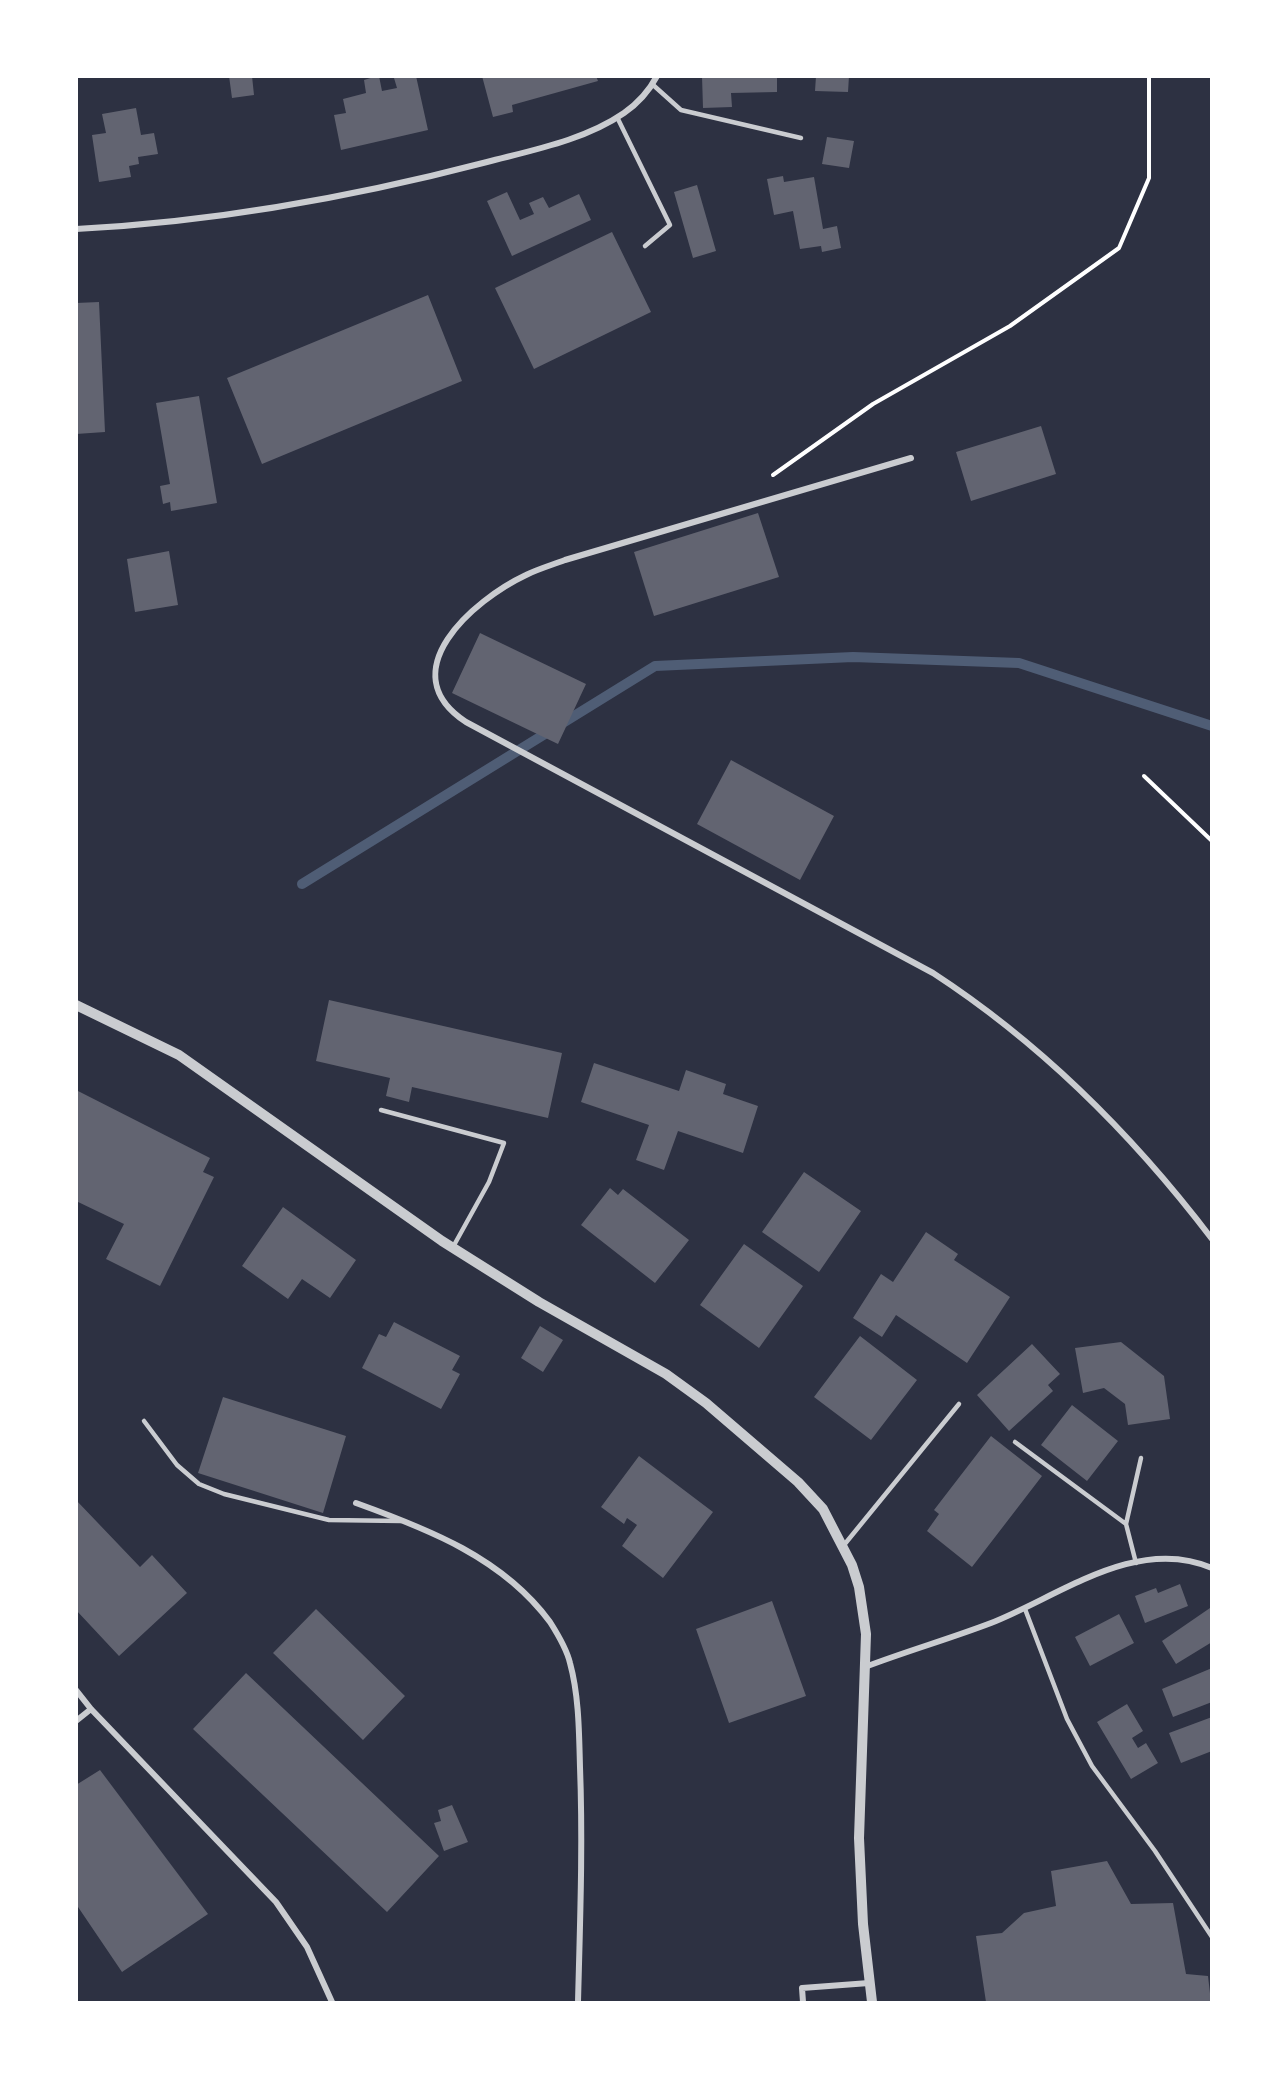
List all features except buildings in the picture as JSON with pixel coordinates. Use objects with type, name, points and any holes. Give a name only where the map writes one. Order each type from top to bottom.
[{"type":"street","points":[[76,229],[200,219],[373,189],[525,152],[578,135],[617,117],[635,104],[657,76]]},
{"type":"street","points":[[911,458],[565,560],[525,576],[485,603],[445,641],[434,667],[439,696],[453,714],[465,722],[933,973],[974,1000],[1056,1065],[1095,1104],[1173,1190],[1212,1239]]},
{"type":"street","points":[[76,1005],[145,1036],[190,1062],[452,1248],[539,1302],[642,1359],[697,1396],[811,1495],[824,1509],[844,1545],[861,1598],[866,1634],[859,1838],[872,2002]]},
{"type":"street","points":[[356,1503],[405,1521],[469,1551],[500,1572],[550,1623],[570,1661],[576,1694],[582,1814],[578,2002]]},
{"type":"street","points":[[865,1667],[1025,1609],[1096,1574],[1136,1563],[1179,1560],[1212,1568]]},
{"type":"street","points":[[76,1690],[91,1709],[276,1902],[307,1947],[332,2002]]},
{"type":"street","points":[[76,1721],[91,1709]]},
{"type":"street","points":[[803,2002],[802,1988],[869,1983]]},
{"type":"lane","points":[[652,84],[681,110],[801,138]]},
{"type":"lane","points":[[617,117],[669,225],[645,246]]},
{"type":"lane","points":[[381,1110],[504,1143],[489,1182],[452,1248]]},
{"type":"lane","points":[[844,1545],[959,1404]]},
{"type":"lane","points":[[144,1421],[177,1465],[199,1484],[224,1494],[329,1520],[405,1521]]},
{"type":"lane","points":[[1015,1442],[1126,1524]]},
{"type":"lane","points":[[1136,1563],[1126,1524],[1141,1458]]},
{"type":"lane","points":[[1025,1609],[1063,1710],[1092,1766],[1155,1851],[1212,1937]]},
{"type":"path","points":[[770,477],[873,404],[1010,326],[1119,248],[1149,178],[1149,76]]},
{"type":"path","points":[[1144,776],[1212,842]]},
{"type":"waterway","points":[[302,884],[655,666],[853,657],[1019,663],[1212,726]]}]
